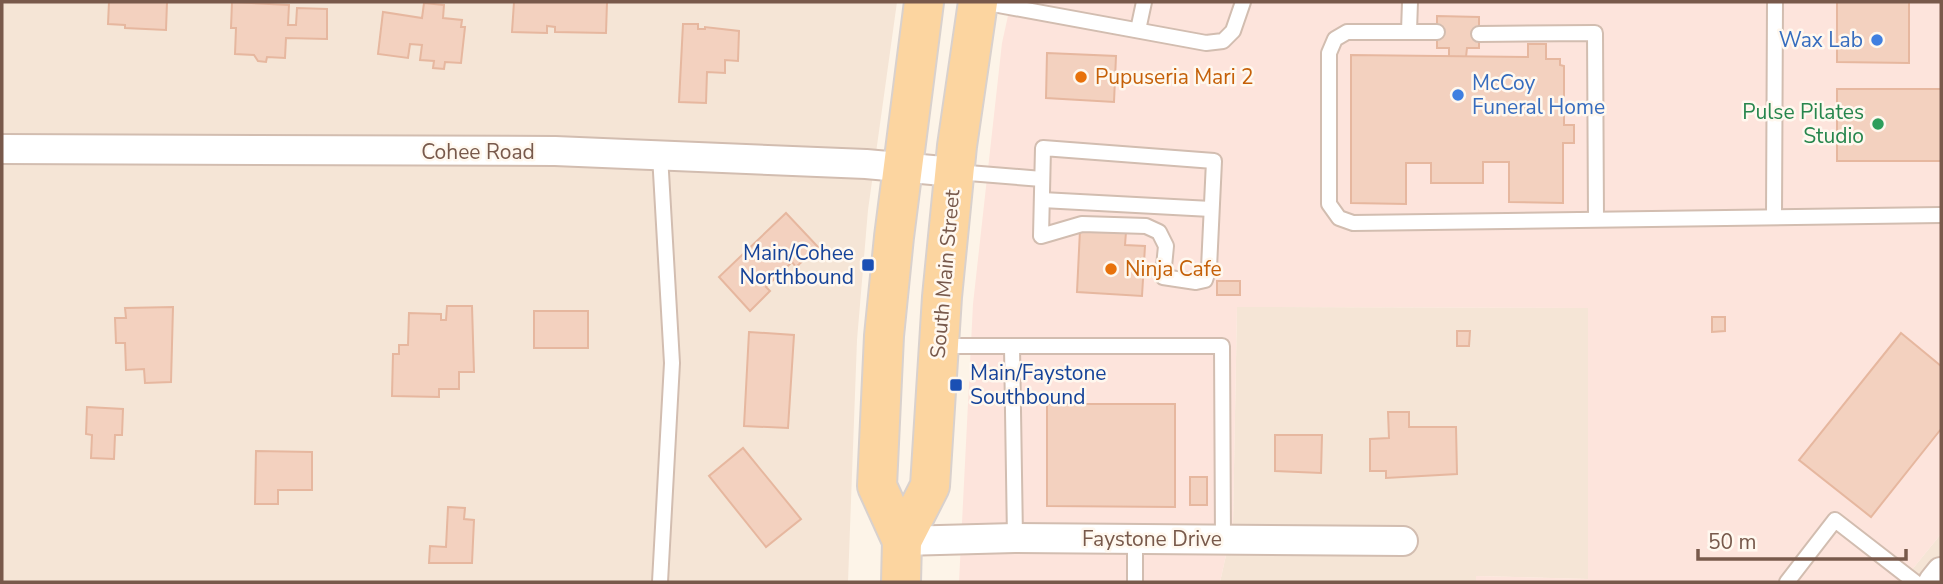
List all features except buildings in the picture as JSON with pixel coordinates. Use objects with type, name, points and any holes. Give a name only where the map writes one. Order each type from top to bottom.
[{"type":"main road","name":"South Main Street","points":[[902,541],[877,486],[884,336],[902,167],[924,2]]},
{"type":"main road","name":"South Main Street","points":[[901,582],[902,541],[930,486],[937,346],[954,172],[980,2]]},
{"type":"street","name":"Cohee Road","points":[[2,149],[555,151],[902,167],[954,172]]},
{"type":"street","name":"Faystone Drive","points":[[902,541],[1015,538],[1403,541]]},
{"type":"street","points":[[1933,582],[1941,572]]},
{"type":"lane","points":[[980,2],[1044,7],[1206,43],[1223,41],[1233,31],[1243,2]]},
{"type":"lane","points":[[1138,30],[1144,2]]},
{"type":"lane","points":[[1409,31],[1410,2]]},
{"type":"lane","points":[[1774,216],[1775,2]]},
{"type":"lane","points":[[1437,32],[1347,32],[1335,40],[1329,52],[1329,204],[1339,218],[1353,223],[1941,215]]},
{"type":"lane","points":[[1479,34],[1595,33],[1596,219]]},
{"type":"lane","points":[[1043,148],[1214,161],[1209,268],[1205,280],[1196,282],[1163,278],[1166,246],[1158,232],[1146,226],[1082,224],[1041,236],[1042,179],[1043,148]]},
{"type":"lane","points":[[660,155],[672,363],[660,582]]},
{"type":"lane","points":[[954,172],[1042,179]]},
{"type":"lane","points":[[1042,200],[1212,209]]},
{"type":"lane","points":[[937,346],[1222,346],[1223,540]]},
{"type":"lane","points":[[1012,347],[1015,538]]},
{"type":"lane","points":[[1787,582],[1835,520],[1915,582]]},
{"type":"lane","points":[[1135,539],[1135,582]]},
{"type":"shaded area","points":[[2,2],[897,2],[868,210],[857,340],[848,582],[2,582]]},
{"type":"shaded area","points":[[1011,2],[1941,2],[1941,534],[1902,582],[1476,582],[1476,576],[1588,579],[1588,308],[1237,307],[1233,524],[1220,582],[959,582],[973,304],[1002,43]]},
{"type":"shaded area","points":[[1237,307],[1588,308],[1588,579],[1476,576],[1476,582],[1220,582],[1233,524]]},
{"type":"shaded area","points":[[1941,534],[1941,582],[1902,582]]},
{"type":"place","name":"Wax Lab","points":[[1877,40]]},
{"type":"place","name":"Pupuseria Mari 2","points":[[1081,77]]},
{"type":"place","name":"McCoy Funeral Home","points":[[1458,95]]},
{"type":"place","name":"Pulse Pilates Studio","points":[[1878,124]]},
{"type":"place","name":"Main/Cohee Northbound","points":[[868,265]]},
{"type":"place","name":"Ninja Cafe","points":[[1111,269]]},
{"type":"place","name":"Main/Faystone Southbound","points":[[956,385]]}]
